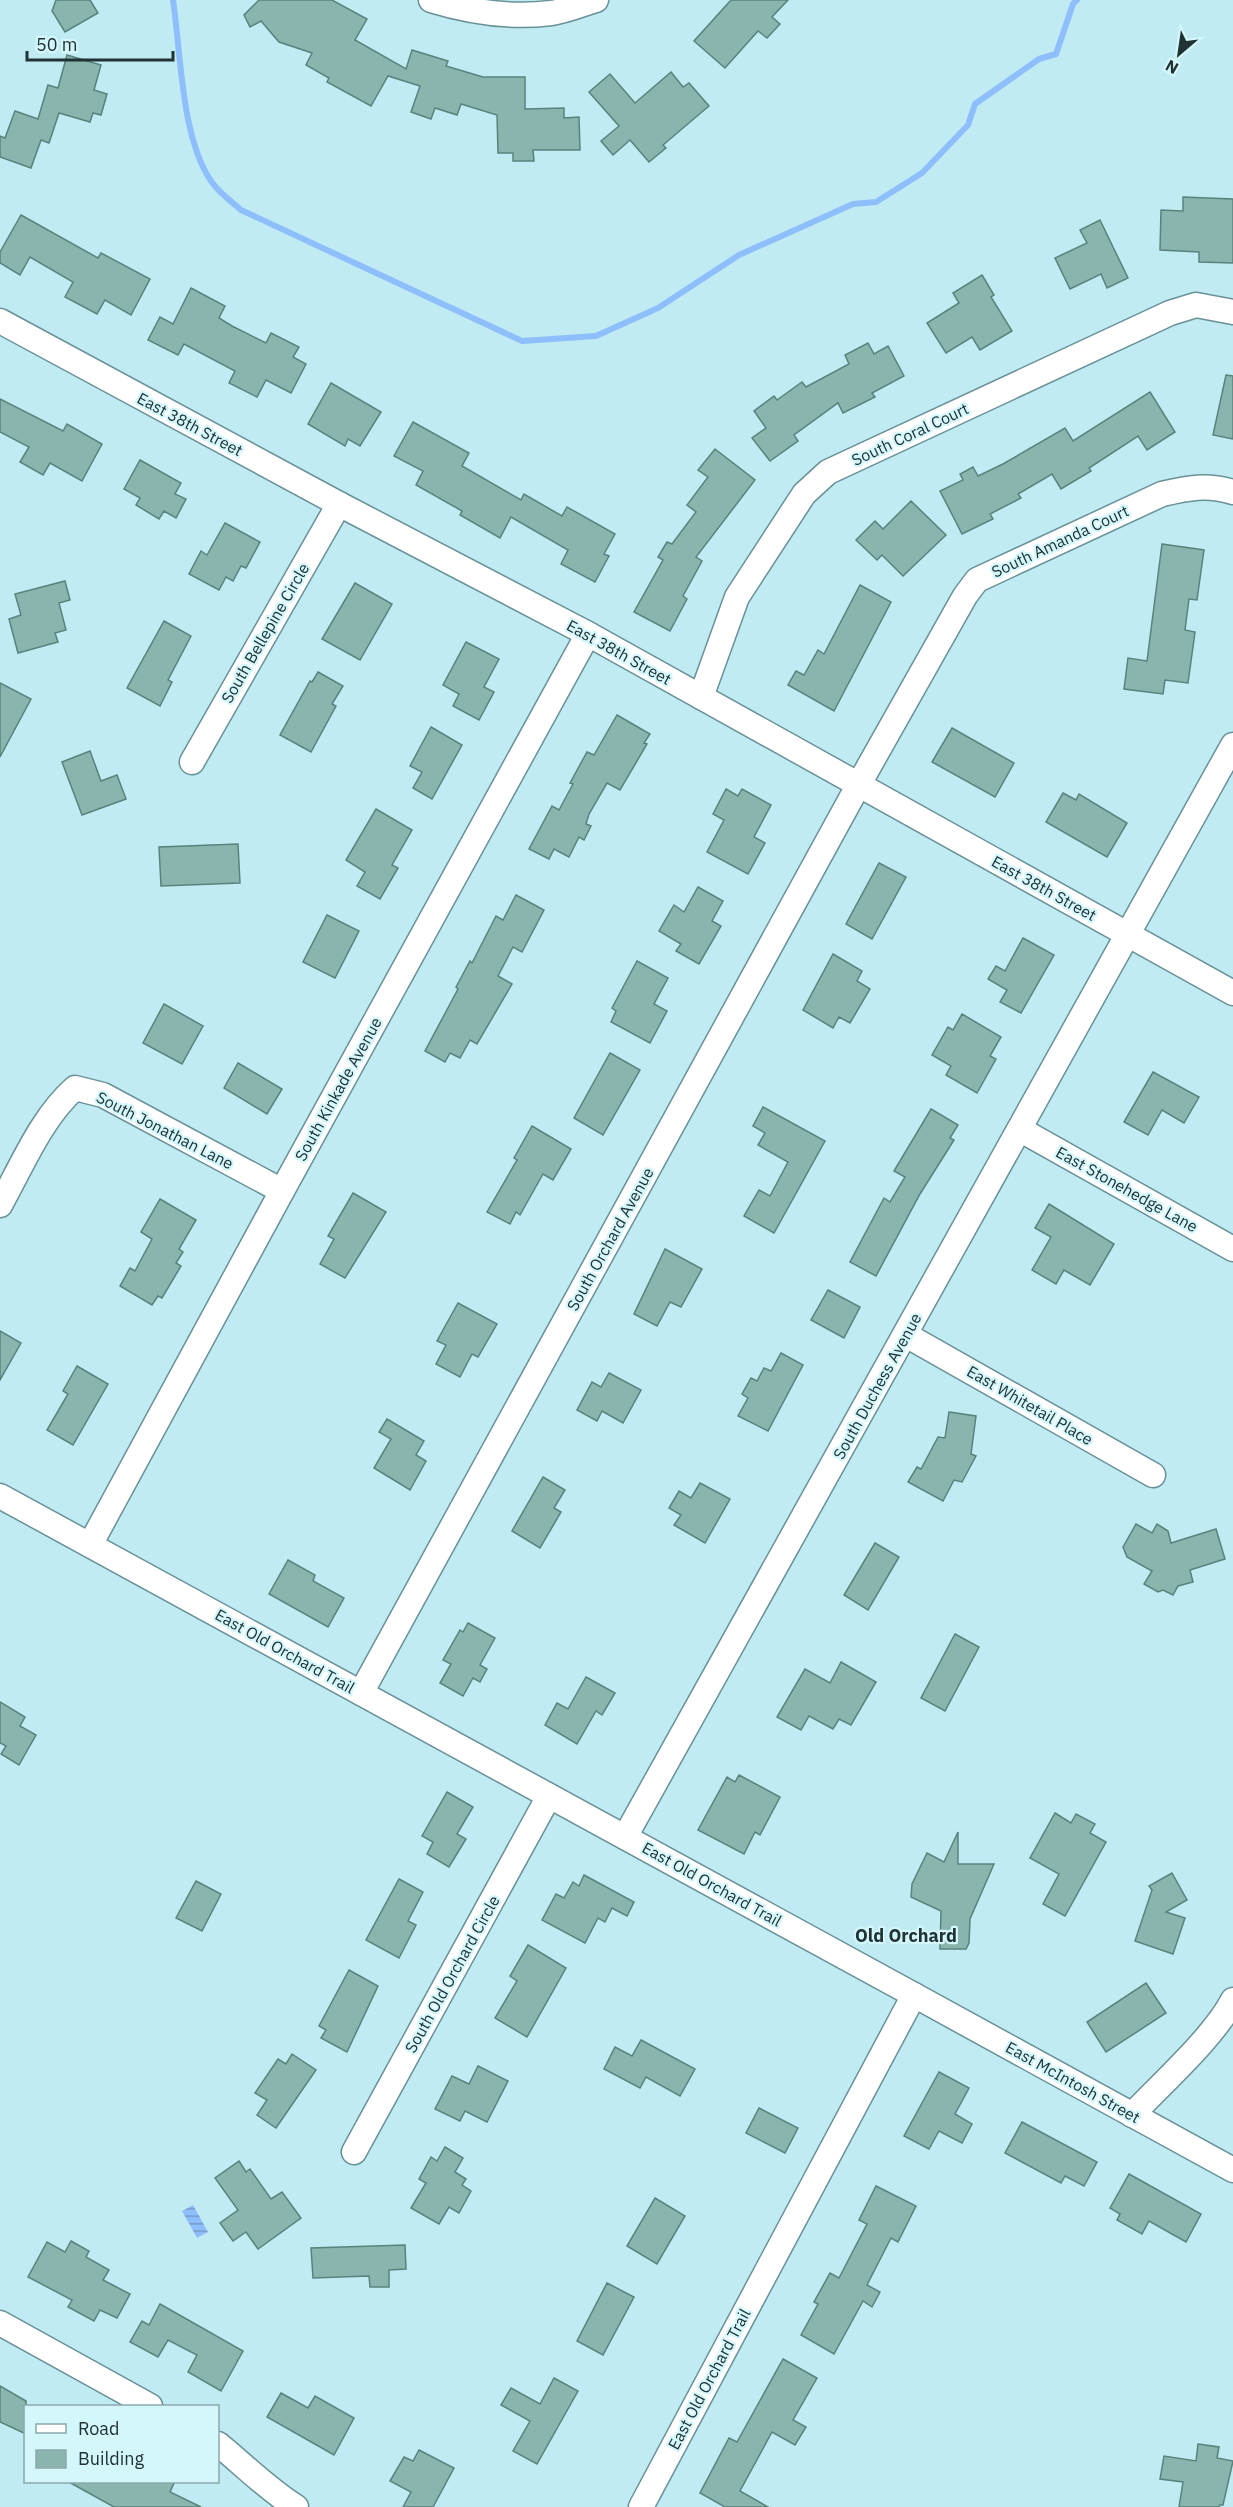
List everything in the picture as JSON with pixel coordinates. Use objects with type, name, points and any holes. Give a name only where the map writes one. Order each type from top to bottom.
[{"type":"street","points":[[432,0],[456,8],[487,14],[552,13],[596,0]]},
{"type":"street","name":"South Coral Court","points":[[701,697],[737,597],[804,494],[828,472],[1170,313],[1196,305],[1233,312]]},
{"type":"street","name":"East 38th Street","points":[[0,321],[339,504],[588,634],[1233,993]]},
{"type":"street","name":"South Amanda Court","points":[[859,784],[965,596],[977,580],[1162,494],[1187,488],[1215,486],[1233,492]]},
{"type":"street","name":"South Bellepine Circle","points":[[192,762],[339,504]]},
{"type":"street","name":"South Kinkade Avenue","points":[[90,1545],[588,634]]},
{"type":"street","points":[[1128,934],[1233,745]]},
{"type":"street","name":"South Orchard Avenue","points":[[361,1693],[859,784]]},
{"type":"street","name":"South Duchess Avenue","points":[[625,1837],[1021,1130],[1128,934]]},
{"type":"street","name":"South Jonathan Lane","points":[[0,1205],[36,1140],[63,1099],[75,1088],[103,1095],[282,1191]]},
{"type":"street","name":"East Stonehedge Lane","points":[[1021,1130],[1233,1249]]},
{"type":"street","name":"East Whitetail Place","points":[[906,1335],[1153,1475]]},
{"type":"street","name":"East Old Orchard Trail","points":[[0,1496],[914,1995],[641,2507]]},
{"type":"street","name":"South Old Orchard Circle","points":[[354,2152],[549,1796]]},
{"type":"street","name":"East McIntosh Street","points":[[914,1995],[1233,2170]]},
{"type":"street","points":[[1132,2115],[1226,2014],[1233,2000]]},
{"type":"street","points":[[0,2323],[148,2405]]},
{"type":"street","points":[[219,2445],[274,2494],[296,2507]]},
{"type":"water","points":[[193,2205],[208,2232],[197,2238],[182,2211]]},
{"type":"building","points":[[56,0],[90,0],[98,13],[65,32],[52,11]]},
{"type":"building","points":[[259,0],[332,0],[367,19],[355,40],[406,69],[412,50],[448,61],[446,66],[483,77],[525,77],[525,109],[564,108],[564,118],[579,117],[580,150],[533,150],[534,161],[513,161],[513,153],[498,153],[497,115],[461,104],[457,115],[435,108],[431,119],[411,112],[420,86],[388,76],[371,106],[327,82],[329,78],[306,65],[312,53],[279,42],[261,21],[250,27],[244,15]]},
{"type":"building","points":[[731,0],[788,0],[772,17],[780,24],[767,38],[758,31],[725,68],[694,41]]},
{"type":"building","points":[[67,55],[101,65],[94,90],[107,94],[101,115],[93,113],[90,122],[59,113],[49,143],[41,140],[31,168],[0,157],[0,136],[5,138],[15,111],[38,119],[48,85],[58,88]]},
{"type":"building","points":[[671,72],[683,87],[689,83],[709,106],[663,145],[666,148],[649,162],[630,140],[613,155],[601,141],[619,126],[589,92],[610,74],[635,103]]},
{"type":"building","points":[[1183,197],[1233,199],[1233,263],[1199,262],[1199,252],[1160,250],[1161,210],[1183,211]]},
{"type":"building","points":[[21,215],[98,258],[101,253],[150,279],[131,315],[105,300],[97,314],[65,297],[73,282],[30,257],[20,275],[0,263],[0,252]]},
{"type":"building","points":[[1100,220],[1128,278],[1107,288],[1101,274],[1070,289],[1055,258],[1087,243],[1080,230]]},
{"type":"building","points":[[982,275],[994,295],[991,297],[1012,331],[980,350],[972,337],[946,353],[927,323],[959,303],[953,293]]},
{"type":"building","points":[[191,288],[225,306],[219,318],[232,326],[266,343],[271,333],[299,347],[293,357],[306,364],[291,393],[266,380],[257,397],[229,383],[235,371],[184,344],[178,355],[148,340],[160,317],[173,324]]},
{"type":"building","points":[[868,343],[874,354],[888,346],[904,376],[872,393],[875,397],[843,413],[838,403],[794,435],[798,441],[770,461],[752,438],[766,428],[754,411],[774,396],[777,400],[802,382],[806,387],[849,364],[845,355]]},
{"type":"building","points":[[1226,375],[1233,376],[1233,439],[1213,435]]},
{"type":"building","points":[[331,383],[381,412],[360,446],[348,439],[345,446],[308,424]]},
{"type":"building","points":[[1150,392],[1175,432],[1147,450],[1138,436],[1089,468],[1091,471],[1061,489],[1052,474],[1018,494],[1021,498],[990,514],[993,519],[962,534],[940,491],[963,480],[960,474],[973,467],[978,476],[1065,428],[1073,441]]},
{"type":"building","points":[[0,399],[63,431],[67,424],[102,444],[82,481],[50,463],[43,475],[20,462],[29,447],[0,432]]},
{"type":"building","points":[[413,422],[469,453],[462,466],[521,500],[524,494],[562,516],[567,507],[615,534],[604,554],[609,556],[595,582],[561,564],[568,550],[511,517],[500,538],[460,515],[462,511],[416,485],[423,471],[394,456]]},
{"type":"building","points":[[715,449],[755,480],[696,557],[702,561],[683,596],[687,599],[670,631],[634,612],[663,560],[658,557],[667,542],[672,544],[696,512],[687,505],[708,477],[698,470]]},
{"type":"building","points":[[140,460],[181,483],[175,494],[186,499],[176,518],[164,511],[159,519],[136,505],[140,498],[124,489]]},
{"type":"building","points":[[911,501],[946,535],[903,576],[882,555],[877,560],[856,540],[875,521],[883,529]]},
{"type":"building","points":[[225,523],[260,542],[246,568],[241,566],[233,581],[226,577],[219,590],[189,574],[201,551],[207,555]]},
{"type":"building","points":[[1162,544],[1204,550],[1197,600],[1189,599],[1185,630],[1195,632],[1188,683],[1165,680],[1163,694],[1124,689],[1128,658],[1147,661]]},
{"type":"building","points":[[65,581],[70,600],[59,603],[66,630],[55,633],[58,642],[18,653],[9,619],[21,615],[15,594]]},
{"type":"building","points":[[355,583],[392,604],[360,660],[322,639]]},
{"type":"building","points":[[860,585],[891,602],[834,711],[788,685],[796,671],[804,675],[818,650],[824,654]]},
{"type":"building","points":[[164,621],[191,636],[168,680],[172,682],[160,706],[127,688]]},
{"type":"building","points":[[466,642],[499,659],[484,687],[494,692],[479,720],[453,706],[459,694],[443,685]]},
{"type":"building","points":[[318,672],[343,686],[332,704],[336,706],[311,752],[280,735],[310,681],[312,682]]},
{"type":"building","points":[[0,683],[31,699],[0,757]]},
{"type":"building","points":[[617,715],[650,734],[644,743],[647,744],[620,790],[607,783],[589,814],[586,824],[591,826],[584,840],[579,837],[569,857],[554,849],[549,859],[529,849],[552,806],[559,810],[573,784],[570,783],[587,752],[594,755]]},
{"type":"building","points":[[431,727],[462,745],[432,799],[413,788],[422,772],[410,766]]},
{"type":"building","points":[[952,728],[1014,763],[995,797],[932,762]]},
{"type":"building","points":[[90,751],[101,781],[117,775],[126,799],[82,815],[62,762]]},
{"type":"building","points":[[726,789],[738,796],[742,789],[771,805],[754,837],[765,843],[748,874],[707,852],[724,820],[713,814]]},
{"type":"building","points":[[1063,793],[1076,800],[1079,794],[1127,823],[1107,857],[1046,822]]},
{"type":"building","points":[[376,809],[412,830],[392,865],[398,868],[380,899],[357,886],[365,872],[346,860]]},
{"type":"building","points":[[238,844],[240,883],[161,886],[159,847]]},
{"type":"building","points":[[879,863],[906,877],[872,939],[846,924]]},
{"type":"building","points":[[698,887],[723,901],[712,921],[721,926],[699,964],[676,951],[681,944],[659,931],[674,905],[684,912]]},
{"type":"building","points":[[516,895],[544,910],[522,952],[513,947],[498,976],[512,984],[477,1044],[470,1040],[460,1058],[450,1053],[445,1062],[425,1051],[458,989],[456,987],[470,961],[472,963],[496,916],[503,920]]},
{"type":"building","points":[[327,915],[359,931],[335,978],[303,962]]},
{"type":"building","points":[[1023,938],[1054,955],[1021,1013],[1000,1002],[1007,990],[988,979],[996,966],[1005,971]]},
{"type":"building","points":[[833,954],[862,971],[857,981],[870,989],[850,1023],[839,1017],[833,1028],[803,1010]]},
{"type":"building","points":[[637,961],[668,978],[654,1004],[667,1011],[650,1043],[611,1022],[616,1011],[612,1008]]},
{"type":"building","points":[[164,1004],[203,1026],[182,1064],[143,1043]]},
{"type":"building","points":[[962,1014],[1001,1037],[990,1056],[996,1059],[977,1093],[946,1075],[951,1066],[932,1055],[948,1027],[953,1030]]},
{"type":"building","points":[[610,1053],[640,1070],[603,1135],[574,1118]]},
{"type":"building","points":[[238,1063],[282,1089],[267,1114],[224,1088]]},
{"type":"building","points":[[1153,1072],[1199,1097],[1184,1123],[1162,1110],[1148,1135],[1124,1122]]},
{"type":"building","points":[[763,1107],[825,1141],[774,1233],[744,1216],[759,1190],[770,1196],[788,1162],[758,1145],[765,1133],[753,1126]]},
{"type":"building","points":[[931,1109],[958,1125],[950,1138],[954,1140],[920,1194],[876,1276],[850,1262],[884,1198],[890,1202],[905,1177],[894,1171]]},
{"type":"building","points":[[532,1126],[571,1149],[553,1180],[543,1174],[520,1215],[516,1212],[510,1224],[487,1212],[517,1160],[514,1158]]},
{"type":"building","points":[[353,1193],[386,1212],[345,1278],[320,1264],[334,1239],[328,1236]]},
{"type":"building","points":[[160,1199],[196,1220],[179,1249],[183,1252],[176,1263],[181,1266],[162,1298],[158,1296],[152,1305],[120,1286],[130,1268],[135,1271],[152,1239],[141,1232]]},
{"type":"building","points":[[1049,1204],[1114,1244],[1090,1285],[1064,1270],[1056,1284],[1032,1270],[1051,1237],[1035,1228]]},
{"type":"building","points":[[665,1249],[702,1269],[681,1307],[670,1302],[657,1326],[634,1314]]},
{"type":"building","points":[[828,1290],[860,1307],[844,1338],[811,1320]]},
{"type":"building","points":[[458,1303],[497,1324],[478,1357],[472,1354],[460,1377],[436,1364],[446,1345],[437,1341]]},
{"type":"building","points":[[0,1331],[21,1343],[0,1380]]},
{"type":"building","points":[[781,1353],[803,1365],[768,1431],[738,1416],[748,1398],[742,1394],[751,1378],[757,1381],[764,1368],[771,1371]]},
{"type":"building","points":[[77,1366],[108,1384],[73,1445],[47,1430],[68,1394],[63,1391]]},
{"type":"building","points":[[609,1373],[641,1390],[623,1423],[602,1411],[597,1421],[577,1410],[592,1382],[601,1387]]},
{"type":"building","points":[[949,1412],[976,1416],[971,1454],[976,1456],[962,1482],[954,1480],[943,1501],[908,1482],[917,1467],[921,1469],[938,1437],[945,1438]]},
{"type":"building","points":[[387,1419],[424,1441],[416,1455],[426,1461],[410,1490],[374,1468],[391,1439],[379,1432]]},
{"type":"building","points":[[543,1477],[565,1490],[554,1508],[561,1512],[540,1548],[512,1531]]},
{"type":"building","points":[[700,1483],[730,1499],[705,1543],[674,1525],[681,1515],[669,1508],[679,1491],[691,1498]]},
{"type":"building","points":[[1136,1524],[1152,1533],[1157,1524],[1168,1531],[1171,1543],[1216,1529],[1225,1559],[1190,1570],[1193,1582],[1178,1586],[1173,1595],[1163,1590],[1158,1592],[1144,1584],[1152,1571],[1127,1557],[1123,1547]]},
{"type":"building","points":[[875,1543],[899,1557],[868,1610],[844,1595]]},
{"type":"building","points":[[288,1560],[315,1575],[313,1581],[344,1598],[328,1627],[269,1594]]},
{"type":"building","points":[[468,1623],[495,1638],[480,1665],[487,1669],[480,1682],[473,1678],[463,1696],[440,1683],[451,1664],[443,1660],[460,1630],[463,1632]]},
{"type":"building","points":[[955,1634],[979,1647],[945,1711],[921,1698]]},
{"type":"building","points":[[841,1662],[876,1682],[851,1725],[839,1719],[833,1729],[809,1716],[801,1730],[777,1717],[805,1669],[830,1683]]},
{"type":"building","points":[[586,1677],[615,1693],[602,1715],[596,1711],[577,1744],[545,1725],[557,1703],[568,1709]]},
{"type":"building","points":[[0,1702],[25,1717],[20,1726],[36,1735],[19,1765],[1,1754],[6,1746],[0,1743]]},
{"type":"building","points":[[739,1775],[780,1797],[760,1835],[755,1832],[744,1854],[698,1830],[727,1777],[735,1782]]},
{"type":"building","points":[[447,1792],[473,1807],[457,1834],[466,1839],[449,1867],[427,1854],[433,1842],[422,1836]]},
{"type":"building","points":[[1055,1813],[1071,1823],[1076,1814],[1095,1824],[1090,1833],[1106,1842],[1065,1916],[1043,1904],[1059,1874],[1030,1858]]},
{"type":"building","points":[[958,1832],[958,1864],[994,1864],[970,1919],[969,1943],[966,1949],[940,1949],[941,1911],[911,1897],[912,1884],[927,1853],[944,1862]]},
{"type":"building","points":[[1172,1873],[1187,1900],[1166,1912],[1185,1918],[1173,1954],[1135,1941],[1152,1890],[1149,1886]]},
{"type":"building","points":[[584,1875],[634,1902],[627,1916],[612,1908],[605,1922],[598,1918],[585,1943],[542,1920],[556,1894],[564,1898],[573,1882],[579,1886]]},
{"type":"building","points":[[399,1879],[423,1892],[408,1921],[416,1925],[399,1958],[366,1940]]},
{"type":"building","points":[[196,1881],[221,1894],[202,1931],[176,1918]]},
{"type":"building","points":[[528,1945],[566,1968],[527,2037],[495,2018],[517,1981],[510,1976]]},
{"type":"building","points":[[349,1970],[378,1986],[347,2052],[321,2038],[326,2030],[319,2026]]},
{"type":"building","points":[[1146,1983],[1166,2013],[1106,2052],[1087,2022]]},
{"type":"building","points":[[641,2040],[695,2069],[680,2096],[646,2077],[640,2088],[604,2069],[615,2047],[632,2056]]},
{"type":"building","points":[[292,2054],[316,2070],[276,2128],[257,2115],[267,2100],[255,2093],[278,2059],[286,2064]]},
{"type":"building","points":[[478,2066],[508,2081],[487,2122],[465,2111],[460,2121],[435,2109],[452,2076],[469,2084]]},
{"type":"building","points":[[939,2072],[969,2088],[955,2114],[972,2124],[962,2143],[939,2131],[929,2149],[904,2136]]},
{"type":"building","points":[[759,2108],[798,2128],[785,2153],[746,2133]]},
{"type":"building","points":[[1022,2122],[1097,2162],[1084,2186],[1065,2176],[1061,2183],[1005,2153]]},
{"type":"building","points":[[445,2147],[463,2158],[455,2172],[466,2179],[462,2185],[471,2191],[459,2213],[449,2207],[439,2224],[411,2208],[426,2183],[419,2179],[431,2157],[437,2161]]},
{"type":"building","points":[[239,2161],[246,2172],[250,2169],[271,2199],[282,2192],[301,2218],[258,2249],[246,2232],[233,2241],[220,2223],[238,2210],[215,2178]]},
{"type":"building","points":[[1129,2174],[1201,2214],[1186,2242],[1149,2221],[1142,2234],[1117,2220],[1120,2214],[1110,2208]]},
{"type":"building","points":[[876,2186],[916,2206],[898,2242],[891,2238],[867,2285],[880,2292],[872,2307],[863,2301],[834,2354],[801,2335],[818,2304],[814,2302],[830,2273],[839,2278],[867,2224],[859,2220]]},
{"type":"building","points":[[655,2198],[685,2216],[657,2264],[627,2246]]},
{"type":"building","points":[[71,2241],[89,2251],[86,2257],[109,2270],[103,2280],[130,2294],[117,2318],[100,2310],[94,2321],[68,2307],[72,2300],[28,2277],[47,2242],[65,2252]]},
{"type":"building","points":[[405,2245],[406,2269],[389,2270],[389,2287],[370,2287],[369,2276],[313,2278],[311,2248]]},
{"type":"building","points":[[607,2283],[634,2297],[603,2355],[577,2341]]},
{"type":"building","points":[[160,2304],[243,2351],[221,2391],[188,2372],[197,2355],[168,2340],[158,2357],[130,2342],[142,2321],[149,2325]]},
{"type":"building","points":[[783,2359],[817,2378],[793,2420],[806,2427],[795,2445],[772,2432],[740,2491],[768,2507],[725,2507],[700,2493],[729,2438],[737,2442]]},
{"type":"building","points":[[554,2378],[578,2391],[537,2464],[513,2451],[530,2421],[501,2405],[511,2388],[540,2404]]},
{"type":"building","points":[[0,2386],[26,2401],[24,2433],[0,2422]]},
{"type":"building","points":[[281,2393],[308,2408],[315,2396],[354,2418],[334,2455],[267,2417]]},
{"type":"building","points":[[1198,2444],[1219,2447],[1217,2458],[1233,2461],[1223,2505],[1219,2507],[1179,2507],[1183,2482],[1160,2479],[1164,2456],[1196,2461]]},
{"type":"building","points":[[419,2450],[454,2468],[433,2507],[403,2507],[411,2492],[390,2481],[404,2457],[413,2461]]},
{"type":"building","points":[[71,2483],[174,2483],[170,2492],[201,2507],[114,2507]]},
{"type":"waterway","points":[[173,0],[188,118],[201,163],[221,193],[241,210],[522,341],[596,336],[658,308],[739,255],[853,204],[876,202],[922,173],[968,125],[975,104],[1039,59],[1056,54],[1073,4],[1077,0]]},
{"type":"district","name":"Old Orchard","points":[[906,1935]]}]
